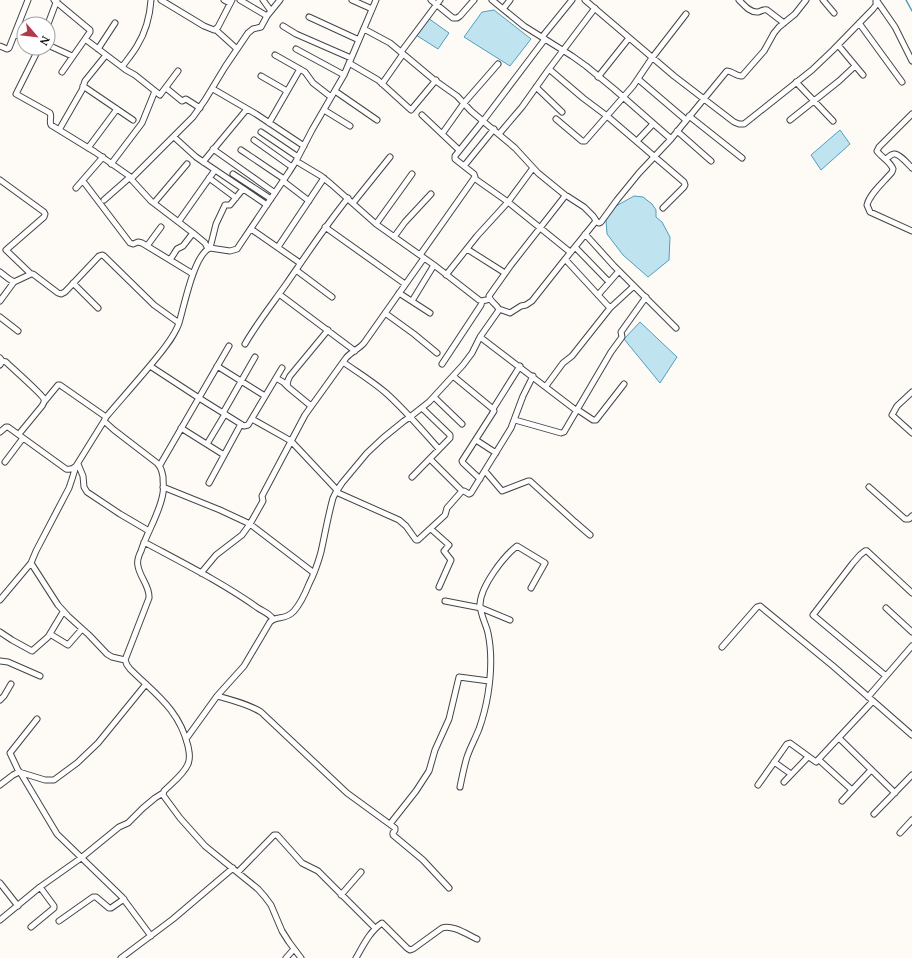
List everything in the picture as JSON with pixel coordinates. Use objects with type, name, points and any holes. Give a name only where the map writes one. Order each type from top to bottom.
[{"type":"street","points":[[0,46],[9,49],[28,0]]},
{"type":"street","points":[[122,67],[136,48],[143,35],[150,12],[151,0]]},
{"type":"street","points":[[161,0],[204,26],[216,30],[238,49]]},
{"type":"street","points":[[216,30],[231,2],[224,0]]},
{"type":"street","points":[[240,0],[267,16]]},
{"type":"street","points":[[263,0],[271,11]]},
{"type":"street","points":[[104,200],[129,178],[133,178],[193,117],[213,89],[225,67],[248,33],[260,26],[280,0]]},
{"type":"street","points":[[352,0],[372,9]]},
{"type":"street","points":[[35,56],[16,94],[50,113],[50,124],[103,157],[130,178],[148,198],[179,221],[209,248],[230,251],[238,248],[297,159],[344,75],[376,0]]},
{"type":"street","points":[[431,0],[438,2],[452,18],[457,18],[460,16],[474,0]]},
{"type":"street","points":[[492,0],[524,26],[579,61],[671,139]]},
{"type":"street","points":[[503,9],[510,0]]},
{"type":"street","points":[[570,252],[508,202],[474,178],[474,174],[454,157],[483,121],[572,0]]},
{"type":"street","points":[[585,0],[652,58],[734,122],[739,124],[744,124],[812,70],[873,9],[876,5],[876,1]]},
{"type":"street","points":[[739,0],[752,12],[764,9],[768,10],[784,23]]},
{"type":"street","points":[[364,29],[390,43],[457,96],[464,104],[515,148],[538,174],[584,207],[598,223],[602,222],[617,200],[639,173],[671,139],[727,70],[742,76],[764,51],[774,33],[795,14],[806,0]]},
{"type":"street","points":[[823,0],[834,13]]},
{"type":"street","points":[[51,16],[56,1],[90,28],[90,32],[62,72]]},
{"type":"street","points":[[876,1],[895,27],[912,61]]},
{"type":"street","points":[[382,84],[438,2]]},
{"type":"street","points":[[500,134],[522,107],[595,8]]},
{"type":"street","points":[[556,119],[582,141],[584,141],[623,98],[686,14]]},
{"type":"street","points":[[309,17],[359,40]]},
{"type":"street","points":[[98,49],[115,23]]},
{"type":"street","points":[[859,23],[902,82]]},
{"type":"street","points":[[283,26],[350,61],[378,80],[412,110],[436,80]]},
{"type":"street","points":[[598,77],[629,38]]},
{"type":"street","points":[[85,39],[160,95],[178,71]]},
{"type":"street","points":[[838,45],[863,76]]},
{"type":"street","points":[[56,49],[72,56]]},
{"type":"street","points":[[296,50],[344,75]]},
{"type":"street","points":[[59,130],[86,79],[106,55]]},
{"type":"street","points":[[275,55],[305,72],[313,83],[331,97]]},
{"type":"street","points":[[442,134],[464,104],[498,64]]},
{"type":"street","points":[[790,120],[839,81],[855,66]]},
{"type":"street","points":[[269,123],[300,69]]},
{"type":"street","points":[[549,69],[682,179],[685,185],[663,208]]},
{"type":"street","points":[[261,76],[288,90]]},
{"type":"street","points":[[638,79],[742,158]]},
{"type":"street","points":[[796,82],[833,121]]},
{"type":"street","points":[[83,86],[133,120]]},
{"type":"street","points":[[166,88],[182,101],[186,99],[200,108]]},
{"type":"street","points":[[536,88],[562,112]]},
{"type":"street","points":[[213,89],[304,146]]},
{"type":"street","points":[[111,164],[142,123],[155,91]]},
{"type":"street","points":[[335,91],[377,120]]},
{"type":"street","points":[[88,148],[117,109]]},
{"type":"street","points":[[202,162],[247,109]]},
{"type":"street","points":[[324,110],[350,126]]},
{"type":"street","points":[[912,114],[879,147],[877,151],[886,159],[893,169],[892,172],[880,184],[866,205],[870,212],[912,231]]},
{"type":"street","points":[[422,115],[459,150]]},
{"type":"street","points":[[637,141],[653,124]]},
{"type":"street","points":[[464,166],[494,129]]},
{"type":"street","points":[[677,131],[711,161]]},
{"type":"street","points":[[261,132],[324,178],[376,224],[482,301],[490,299]]},
{"type":"street","points":[[174,137],[202,162],[267,205]]},
{"type":"street","points":[[254,140],[292,167]]},
{"type":"street","points":[[213,148],[275,193]]},
{"type":"street","points":[[241,150],[309,201]]},
{"type":"street","points":[[886,159],[892,154],[898,154],[912,168]]},
{"type":"street","points":[[76,188],[103,157]]},
{"type":"street","points":[[353,203],[390,157]]},
{"type":"street","points":[[154,203],[187,164]]},
{"type":"street","points":[[446,275],[508,202],[534,168]]},
{"type":"street","points":[[179,221],[215,170]]},
{"type":"street","points":[[233,174],[271,199]]},
{"type":"street","points":[[376,224],[412,174]]},
{"type":"street","points":[[209,178],[236,198]]},
{"type":"street","points":[[278,247],[324,178]]},
{"type":"street","points":[[201,573],[216,555],[242,535],[250,524],[263,500],[262,496],[305,415],[342,362],[347,356],[364,343],[405,284],[474,178]]},
{"type":"street","points":[[0,180],[45,214],[44,217],[6,250],[31,274],[36,275],[60,293],[63,293],[99,256],[103,256],[154,305],[179,323]]},
{"type":"street","points":[[82,181],[130,243],[133,244],[140,242],[193,274]]},
{"type":"street","points":[[0,600],[31,563],[69,488],[77,465],[105,419],[150,366],[175,332],[193,274],[205,252],[209,248],[216,224],[225,205],[230,206],[243,189]]},
{"type":"street","points":[[394,237],[430,194]]},
{"type":"street","points":[[566,195],[505,273],[489,296],[499,309],[510,314],[521,306],[530,303],[596,221]]},
{"type":"street","points":[[245,344],[253,330],[325,227],[348,198]]},
{"type":"street","points":[[147,246],[161,227]]},
{"type":"street","points":[[325,227],[405,284]]},
{"type":"street","points":[[251,228],[300,263]]},
{"type":"street","points":[[170,260],[193,233]]},
{"type":"street","points":[[585,234],[619,271],[676,328]]},
{"type":"street","points":[[575,247],[609,282]]},
{"type":"street","points":[[467,249],[505,273]]},
{"type":"street","points":[[565,259],[610,308]]},
{"type":"street","points":[[412,301],[434,265]]},
{"type":"street","points":[[296,270],[332,298]]},
{"type":"street","points":[[598,295],[619,271]]},
{"type":"street","points":[[0,272],[14,282]]},
{"type":"street","points":[[0,301],[14,282],[31,274]]},
{"type":"street","points":[[73,283],[98,308]]},
{"type":"street","points":[[546,386],[563,363],[572,356],[610,308],[634,286]]},
{"type":"street","points":[[399,293],[430,313]]},
{"type":"street","points":[[279,294],[355,351]]},
{"type":"street","points":[[514,420],[563,433],[611,352],[622,337],[621,332],[646,297]]},
{"type":"street","points":[[442,364],[481,305],[482,301]]},
{"type":"street","points":[[186,739],[217,696],[244,666],[270,622],[273,619],[287,617],[293,612],[304,597],[321,552],[331,504],[336,491],[345,478],[375,445],[434,397],[472,353],[480,336],[499,312],[499,309]]},
{"type":"street","points":[[385,313],[437,353]]},
{"type":"street","points":[[0,317],[18,331]]},
{"type":"street","points":[[288,387],[287,381],[290,376],[328,330]]},
{"type":"street","points":[[480,336],[577,410],[593,420],[596,420],[624,384]]},
{"type":"street","points":[[160,465],[229,346]]},
{"type":"street","points":[[207,444],[254,357]]},
{"type":"street","points":[[1,361],[6,362],[37,391],[43,397],[44,402]]},
{"type":"street","points":[[342,362],[387,394],[439,449]]},
{"type":"street","points":[[150,366],[244,426],[246,426],[252,419],[282,368]]},
{"type":"street","points":[[217,366],[265,396]]},
{"type":"street","points":[[480,479],[462,461],[493,413],[493,409],[520,366]]},
{"type":"street","points":[[453,376],[493,409]]},
{"type":"street","points":[[430,459],[462,491],[470,494],[511,428],[523,396],[533,376]]},
{"type":"street","points":[[276,378],[283,382],[311,406]]},
{"type":"street","points":[[5,462],[44,402],[58,385],[60,385],[105,419],[114,430],[160,465],[163,487],[160,504],[140,552],[138,566],[149,591],[149,598],[125,660]]},
{"type":"street","points":[[912,392],[897,406],[892,415],[912,433]]},
{"type":"street","points":[[434,397],[462,424]]},
{"type":"street","points":[[412,477],[450,438],[451,435],[422,408]]},
{"type":"street","points":[[252,419],[291,441],[336,491],[399,520],[417,540],[445,515],[447,508],[462,491]]},
{"type":"street","points":[[208,483],[241,424]]},
{"type":"street","points":[[0,431],[8,427],[66,469],[73,469],[77,465]]},
{"type":"street","points":[[181,428],[224,455]]},
{"type":"street","points":[[476,440],[496,453]]},
{"type":"street","points":[[77,465],[83,476],[84,487],[87,492],[149,531]]},
{"type":"street","points":[[485,471],[502,491],[528,481],[531,482],[590,535]]},
{"type":"street","points":[[163,487],[250,524],[314,573]]},
{"type":"street","points":[[869,487],[905,519],[909,519],[912,516]]},
{"type":"street","points":[[431,529],[449,546],[444,551],[451,560],[438,588]]},
{"type":"street","points":[[144,542],[240,595],[269,614],[273,619]]},
{"type":"street","points":[[460,787],[467,758],[484,713],[488,693],[490,650],[488,633],[480,608],[482,594],[495,570],[516,546],[545,563],[531,588]]},
{"type":"street","points":[[886,676],[813,616],[860,555],[866,551],[912,593]]},
{"type":"street","points":[[0,920],[120,827],[128,823],[153,799],[163,793],[188,763],[190,755],[181,725],[174,713],[127,664],[125,660],[112,657],[107,654],[89,635],[63,612],[31,563]]},
{"type":"street","points":[[445,601],[480,608],[510,620]]},
{"type":"street","points":[[722,647],[757,607],[760,606],[833,666],[912,735]]},
{"type":"street","points":[[886,608],[912,632]]},
{"type":"street","points":[[0,632],[32,651],[50,634],[63,612]]},
{"type":"street","points":[[50,634],[68,646],[82,629]]},
{"type":"street","points":[[868,697],[912,646]]},
{"type":"street","points":[[0,661],[8,662],[40,676]]},
{"type":"street","points":[[390,824],[429,771],[435,750],[449,719],[459,677],[489,681]]},
{"type":"street","points":[[0,700],[11,684]]},
{"type":"street","points":[[0,784],[19,772],[45,780],[54,780],[77,763],[98,743],[146,684]]},
{"type":"street","points":[[217,696],[231,699],[261,712],[347,793],[395,828],[393,835],[423,860],[449,888]]},
{"type":"street","points":[[758,785],[786,744],[790,743],[816,762],[873,701]]},
{"type":"street","points":[[37,719],[10,753],[19,772],[56,834],[124,899],[151,936]]},
{"type":"street","points":[[839,738],[895,792]]},
{"type":"street","points":[[784,782],[808,757]]},
{"type":"street","points":[[819,760],[852,790]]},
{"type":"street","points":[[774,762],[791,774]]},
{"type":"street","points":[[842,801],[871,770]]},
{"type":"street","points":[[874,814],[912,775]]},
{"type":"street","points":[[163,793],[180,818],[205,846],[258,889],[265,897],[271,905],[282,931],[301,958]]},
{"type":"street","points":[[900,833],[912,820]]},
{"type":"street","points":[[121,958],[235,870],[274,835],[277,835],[302,863],[318,871],[375,928]]},
{"type":"street","points":[[342,895],[361,872]]},
{"type":"street","points":[[0,883],[18,906]]},
{"type":"street","points":[[31,927],[54,908],[40,888]]},
{"type":"street","points":[[60,921],[93,897],[96,897],[109,908],[124,899]]},
{"type":"street","points":[[356,958],[370,934],[381,923],[383,923],[410,950],[446,926],[453,927],[477,939]]},
{"type":"street","points":[[286,958],[294,949]]},
{"type":"water","points":[[494,10],[531,39],[510,66],[464,37],[482,12]]},
{"type":"water","points":[[428,18],[449,33],[438,49],[416,35]]},
{"type":"water","points":[[840,130],[850,144],[821,170],[811,155]]},
{"type":"water","points":[[634,196],[643,197],[652,204],[656,210],[656,217],[662,222],[670,237],[669,260],[648,277],[623,255],[607,234],[606,220],[616,206]]},
{"type":"water","points":[[640,322],[677,357],[660,383],[624,339]]},
{"type":"waterway","points":[[906,0],[912,11]]}]
